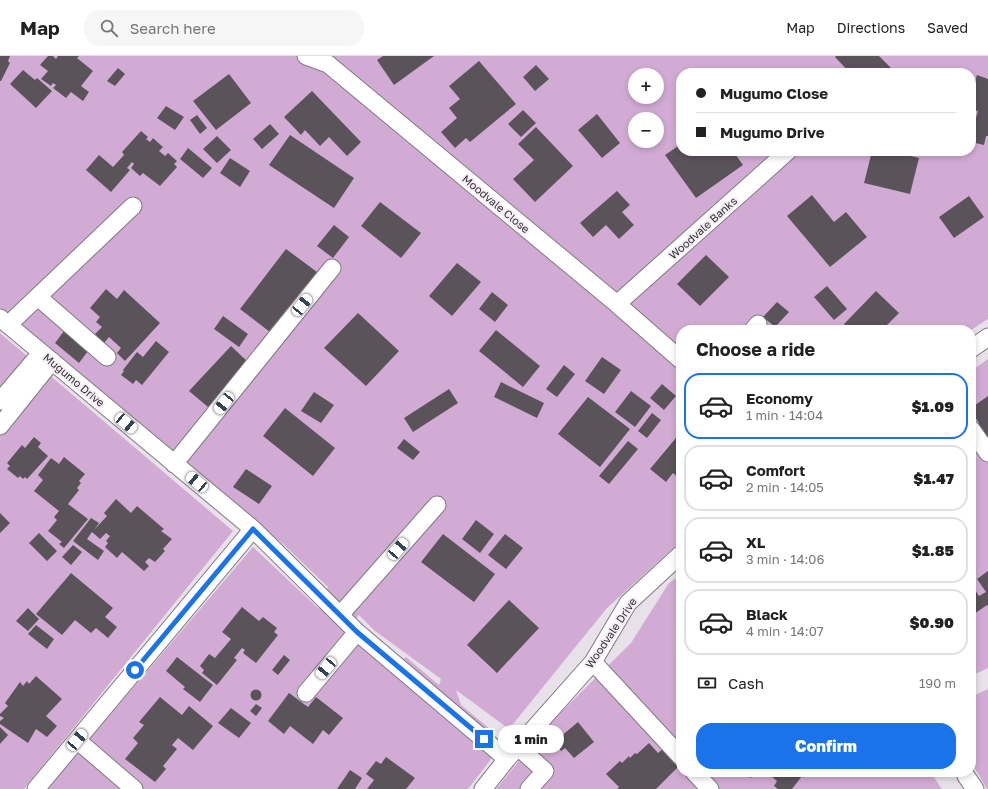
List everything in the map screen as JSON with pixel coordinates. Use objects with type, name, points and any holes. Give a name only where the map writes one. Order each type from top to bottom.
[{"type":"street","name":"Moodvale Close","points":[[306,56],[328,64],[617,304],[676,356]]},
{"type":"street","name":"Woodvale Banks","points":[[617,304],[782,156]]},
{"type":"street","points":[[4,322],[38,297],[133,206]]},
{"type":"street","points":[[174,464],[332,268]]},
{"type":"street","points":[[38,297],[107,357]]},
{"type":"street","name":"Mugumo Drive","points":[[4,322],[253,529],[357,632],[513,753],[545,771],[529,789]]},
{"type":"street","points":[[976,345],[988,337]]},
{"type":"street","points":[[0,401],[46,357]]},
{"type":"street","points":[[0,426],[46,357]]},
{"type":"street","points":[[976,436],[988,453]]},
{"type":"street","points":[[340,615],[437,505]]},
{"type":"street","points":[[36,789],[253,529]]},
{"type":"street","name":"Woodvale Drive","points":[[483,789],[593,662],[628,603],[676,559]]},
{"type":"street","points":[[306,692],[357,632]]},
{"type":"street","points":[[593,662],[676,753]]},
{"type":"street","points":[[77,740],[134,789]]},
{"type":"street","points":[[699,777],[710,789]]},
{"type":"shaded area","points":[[0,56],[988,56],[988,319],[976,327],[976,325],[676,325],[676,546],[607,608],[509,729],[456,690],[461,705],[490,729],[479,746],[492,758],[468,789],[47,789],[253,547],[319,609],[328,587],[284,545],[0,308]],"holes":[[[359,615],[375,631],[441,679],[439,685],[406,657],[387,669],[344,632]]]},
{"type":"shaded area","points":[[0,333],[233,531],[24,789],[0,789]]},
{"type":"shaded area","points":[[988,359],[988,668],[976,674],[976,367]]},
{"type":"shaded area","points":[[676,578],[676,777],[934,777],[942,789],[496,789],[551,722],[631,643],[669,583]]},
{"type":"shaded area","points":[[988,689],[988,789],[976,770],[976,695]]},
{"type":"building","points":[[0,56],[10,56],[8,61],[10,63],[1,81],[0,81]]},
{"type":"building","points":[[48,56],[53,56],[56,59],[58,56],[79,56],[77,58],[93,71],[81,86],[89,92],[83,101],[71,92],[66,98],[53,88],[56,85],[53,83],[51,86],[41,79],[48,71],[40,65]]},
{"type":"building","points":[[383,56],[434,56],[394,85],[377,60]]},
{"type":"building","points":[[879,56],[891,68],[845,68],[835,57]]},
{"type":"building","points":[[479,61],[516,104],[470,142],[466,138],[455,148],[441,132],[457,118],[449,108],[460,99],[449,86]]},
{"type":"building","points":[[536,65],[549,79],[535,91],[523,77]]},
{"type":"building","points":[[118,68],[125,74],[115,86],[107,81]]},
{"type":"building","points":[[23,70],[35,80],[37,78],[52,91],[36,108],[10,84]]},
{"type":"building","points":[[229,74],[251,103],[216,130],[193,101]]},
{"type":"building","points":[[977,75],[988,79],[988,136],[986,136],[984,145],[976,143],[976,118],[978,111],[976,110]]},
{"type":"building","points":[[312,91],[361,142],[347,156],[329,137],[320,146],[305,130],[301,135],[284,117]]},
{"type":"building","points":[[166,106],[184,117],[175,130],[157,118]]},
{"type":"building","points":[[523,110],[536,123],[521,137],[508,124]]},
{"type":"building","points":[[597,114],[620,143],[602,158],[578,130]]},
{"type":"building","points":[[197,115],[207,128],[200,134],[190,120]]},
{"type":"building","points":[[270,124],[279,134],[262,149],[253,139]]},
{"type":"building","points":[[536,127],[573,166],[535,202],[513,179],[534,160],[518,144]]},
{"type":"building","points":[[141,131],[148,137],[146,139],[150,142],[153,138],[163,147],[159,151],[165,156],[168,153],[177,161],[174,164],[177,167],[160,186],[143,173],[140,176],[131,168],[134,164],[132,162],[127,168],[130,170],[111,192],[86,170],[99,155],[113,167],[124,155],[122,152]]},
{"type":"building","points":[[290,135],[354,178],[334,208],[269,165]]},
{"type":"building","points":[[217,136],[231,150],[217,163],[203,149]]},
{"type":"building","points":[[676,147],[676,156],[737,156],[743,165],[696,198],[665,155]]},
{"type":"building","points":[[188,148],[212,168],[203,178],[180,159]]},
{"type":"building","points":[[871,156],[911,156],[919,158],[910,194],[864,183]]},
{"type":"building","points":[[230,158],[250,171],[240,187],[220,173]]},
{"type":"building","points":[[617,191],[630,205],[622,212],[634,225],[619,239],[606,225],[593,237],[580,223]]},
{"type":"building","points":[[812,195],[834,222],[846,212],[867,237],[830,267],[787,216]]},
{"type":"building","points":[[969,196],[984,217],[954,238],[939,217]]},
{"type":"building","points":[[380,202],[421,233],[401,258],[361,226]]},
{"type":"building","points":[[334,225],[349,237],[333,258],[317,246]]},
{"type":"building","points":[[286,249],[317,272],[270,332],[240,309]]},
{"type":"building","points":[[706,255],[729,277],[700,306],[677,284]]},
{"type":"building","points":[[457,263],[481,282],[452,316],[429,296]]},
{"type":"building","points":[[827,286],[847,309],[834,320],[814,297]]},
{"type":"building","points":[[106,289],[117,299],[124,290],[160,323],[125,361],[117,353],[121,348],[109,337],[100,348],[90,339],[102,327],[96,322],[100,317],[90,308]]},
{"type":"building","points":[[876,291],[899,313],[887,325],[844,324]]},
{"type":"building","points":[[492,292],[508,305],[495,322],[479,309]]},
{"type":"building","points":[[777,302],[789,312],[777,325],[773,325],[763,317]]},
{"type":"building","points":[[358,313],[399,351],[366,386],[324,348]]},
{"type":"building","points":[[223,316],[248,334],[239,347],[214,329]]},
{"type":"building","points":[[496,330],[540,366],[523,387],[479,351]]},
{"type":"building","points":[[64,331],[88,351],[79,363],[55,343]]},
{"type":"building","points":[[156,341],[169,352],[142,385],[136,380],[133,384],[121,375],[124,371],[123,370],[137,352],[143,357]]},
{"type":"building","points":[[231,346],[249,363],[208,407],[189,391]]},
{"type":"building","points":[[602,357],[621,370],[604,394],[585,381]]},
{"type":"building","points":[[564,365],[575,374],[557,397],[546,389]]},
{"type":"building","points":[[501,382],[544,403],[537,418],[494,397]]},
{"type":"building","points":[[662,384],[676,396],[664,410],[650,398]]},
{"type":"building","points":[[449,389],[458,403],[413,432],[404,418]]},
{"type":"building","points":[[631,391],[651,406],[635,427],[615,412]]},
{"type":"building","points":[[314,392],[334,405],[321,423],[301,411]]},
{"type":"building","points":[[988,396],[988,444],[976,426],[976,424],[979,423],[976,418],[976,404]]},
{"type":"building","points":[[588,397],[630,429],[600,467],[558,434]]},
{"type":"building","points":[[285,408],[335,448],[313,476],[263,436]]},
{"type":"building","points":[[652,413],[661,420],[647,438],[638,431]]},
{"type":"building","points":[[34,437],[41,443],[38,447],[48,456],[27,479],[25,477],[23,479],[20,476],[18,478],[7,469],[10,466],[7,463],[22,445],[25,448]]},
{"type":"building","points":[[676,438],[676,476],[673,473],[666,482],[650,469]]},
{"type":"building","points":[[404,439],[420,452],[413,460],[397,448]]},
{"type":"building","points":[[628,441],[638,449],[609,484],[599,476]]},
{"type":"building","points":[[64,457],[85,474],[79,481],[81,483],[77,488],[79,490],[68,504],[88,519],[64,548],[59,544],[62,542],[48,531],[57,520],[54,517],[59,511],[34,491],[43,480],[38,475],[51,458],[59,464]]},
{"type":"building","points":[[246,469],[272,486],[259,504],[233,487]]},
{"type":"building","points":[[116,499],[131,513],[137,506],[164,529],[161,531],[172,539],[163,549],[165,551],[155,562],[149,558],[145,562],[149,566],[144,571],[122,552],[117,558],[105,547],[108,543],[106,541],[110,536],[106,533],[100,539],[92,532],[87,539],[104,551],[98,560],[73,541],[91,518],[99,523],[94,530],[107,516],[104,513]]},
{"type":"building","points":[[0,513],[10,523],[0,533]]},
{"type":"building","points":[[476,520],[494,534],[480,553],[462,539]]},
{"type":"building","points":[[39,533],[57,551],[47,561],[29,543]]},
{"type":"building","points":[[443,534],[495,574],[474,602],[421,562]]},
{"type":"building","points":[[505,534],[523,548],[506,569],[488,555]]},
{"type":"building","points":[[73,545],[82,552],[71,565],[62,557]]},
{"type":"building","points":[[988,571],[988,607],[987,605],[976,613],[976,592],[979,596],[986,592],[977,579]]},
{"type":"building","points":[[71,573],[113,608],[105,617],[117,627],[108,638],[96,628],[91,633],[75,620],[62,635],[36,614]]},
{"type":"building","points":[[509,600],[539,628],[497,673],[467,645]]},
{"type":"building","points":[[242,607],[259,621],[263,617],[277,628],[274,632],[278,635],[256,663],[243,653],[245,650],[242,648],[234,658],[237,660],[217,685],[202,673],[204,670],[200,666],[209,654],[215,658],[231,639],[222,632]]},
{"type":"building","points":[[28,608],[39,619],[28,631],[16,621]]},
{"type":"building","points":[[36,625],[54,639],[47,649],[28,634]]},
{"type":"building","points":[[284,655],[290,660],[278,675],[272,670]]},
{"type":"building","points":[[177,657],[213,685],[200,702],[183,689],[185,687],[166,671]]},
{"type":"building","points":[[36,676],[62,699],[46,716],[57,726],[47,737],[36,729],[28,743],[0,724],[0,721],[4,718],[0,716],[0,714],[8,706],[5,703],[20,682],[23,686],[27,681],[29,684]]},
{"type":"building","points":[[254,690],[258,690],[260,691],[260,699],[254,700],[251,697],[251,693]]},
{"type":"building","points":[[289,693],[308,707],[316,697],[343,718],[329,735],[323,730],[313,744],[290,726],[284,734],[268,721]]},
{"type":"building","points":[[160,697],[182,715],[189,706],[213,726],[193,750],[178,738],[172,745],[177,749],[163,766],[166,769],[155,782],[125,759],[138,743],[133,738],[144,725],[139,722]]},
{"type":"building","points":[[256,704],[262,708],[256,716],[250,711]]},
{"type":"building","points":[[231,708],[251,723],[239,738],[218,723]]},
{"type":"building","points":[[578,722],[594,742],[574,758],[565,748],[561,751],[554,742]]},
{"type":"building","points":[[0,727],[8,735],[0,744]]},
{"type":"building","points":[[649,743],[658,753],[664,748],[676,761],[676,769],[656,789],[617,789],[619,787],[606,774],[620,761],[622,763],[629,756],[630,758],[635,753],[637,754]]},
{"type":"building","points":[[386,757],[415,778],[406,789],[367,789],[374,780],[366,774],[376,761],[381,764]]},
{"type":"building","points":[[350,770],[362,778],[355,789],[337,789]]},
{"type":"building","points":[[772,777],[801,777],[792,789],[778,789],[774,786],[777,781]]},
{"type":"route","points":[[135,670],[253,529],[357,632],[484,739]]}]
